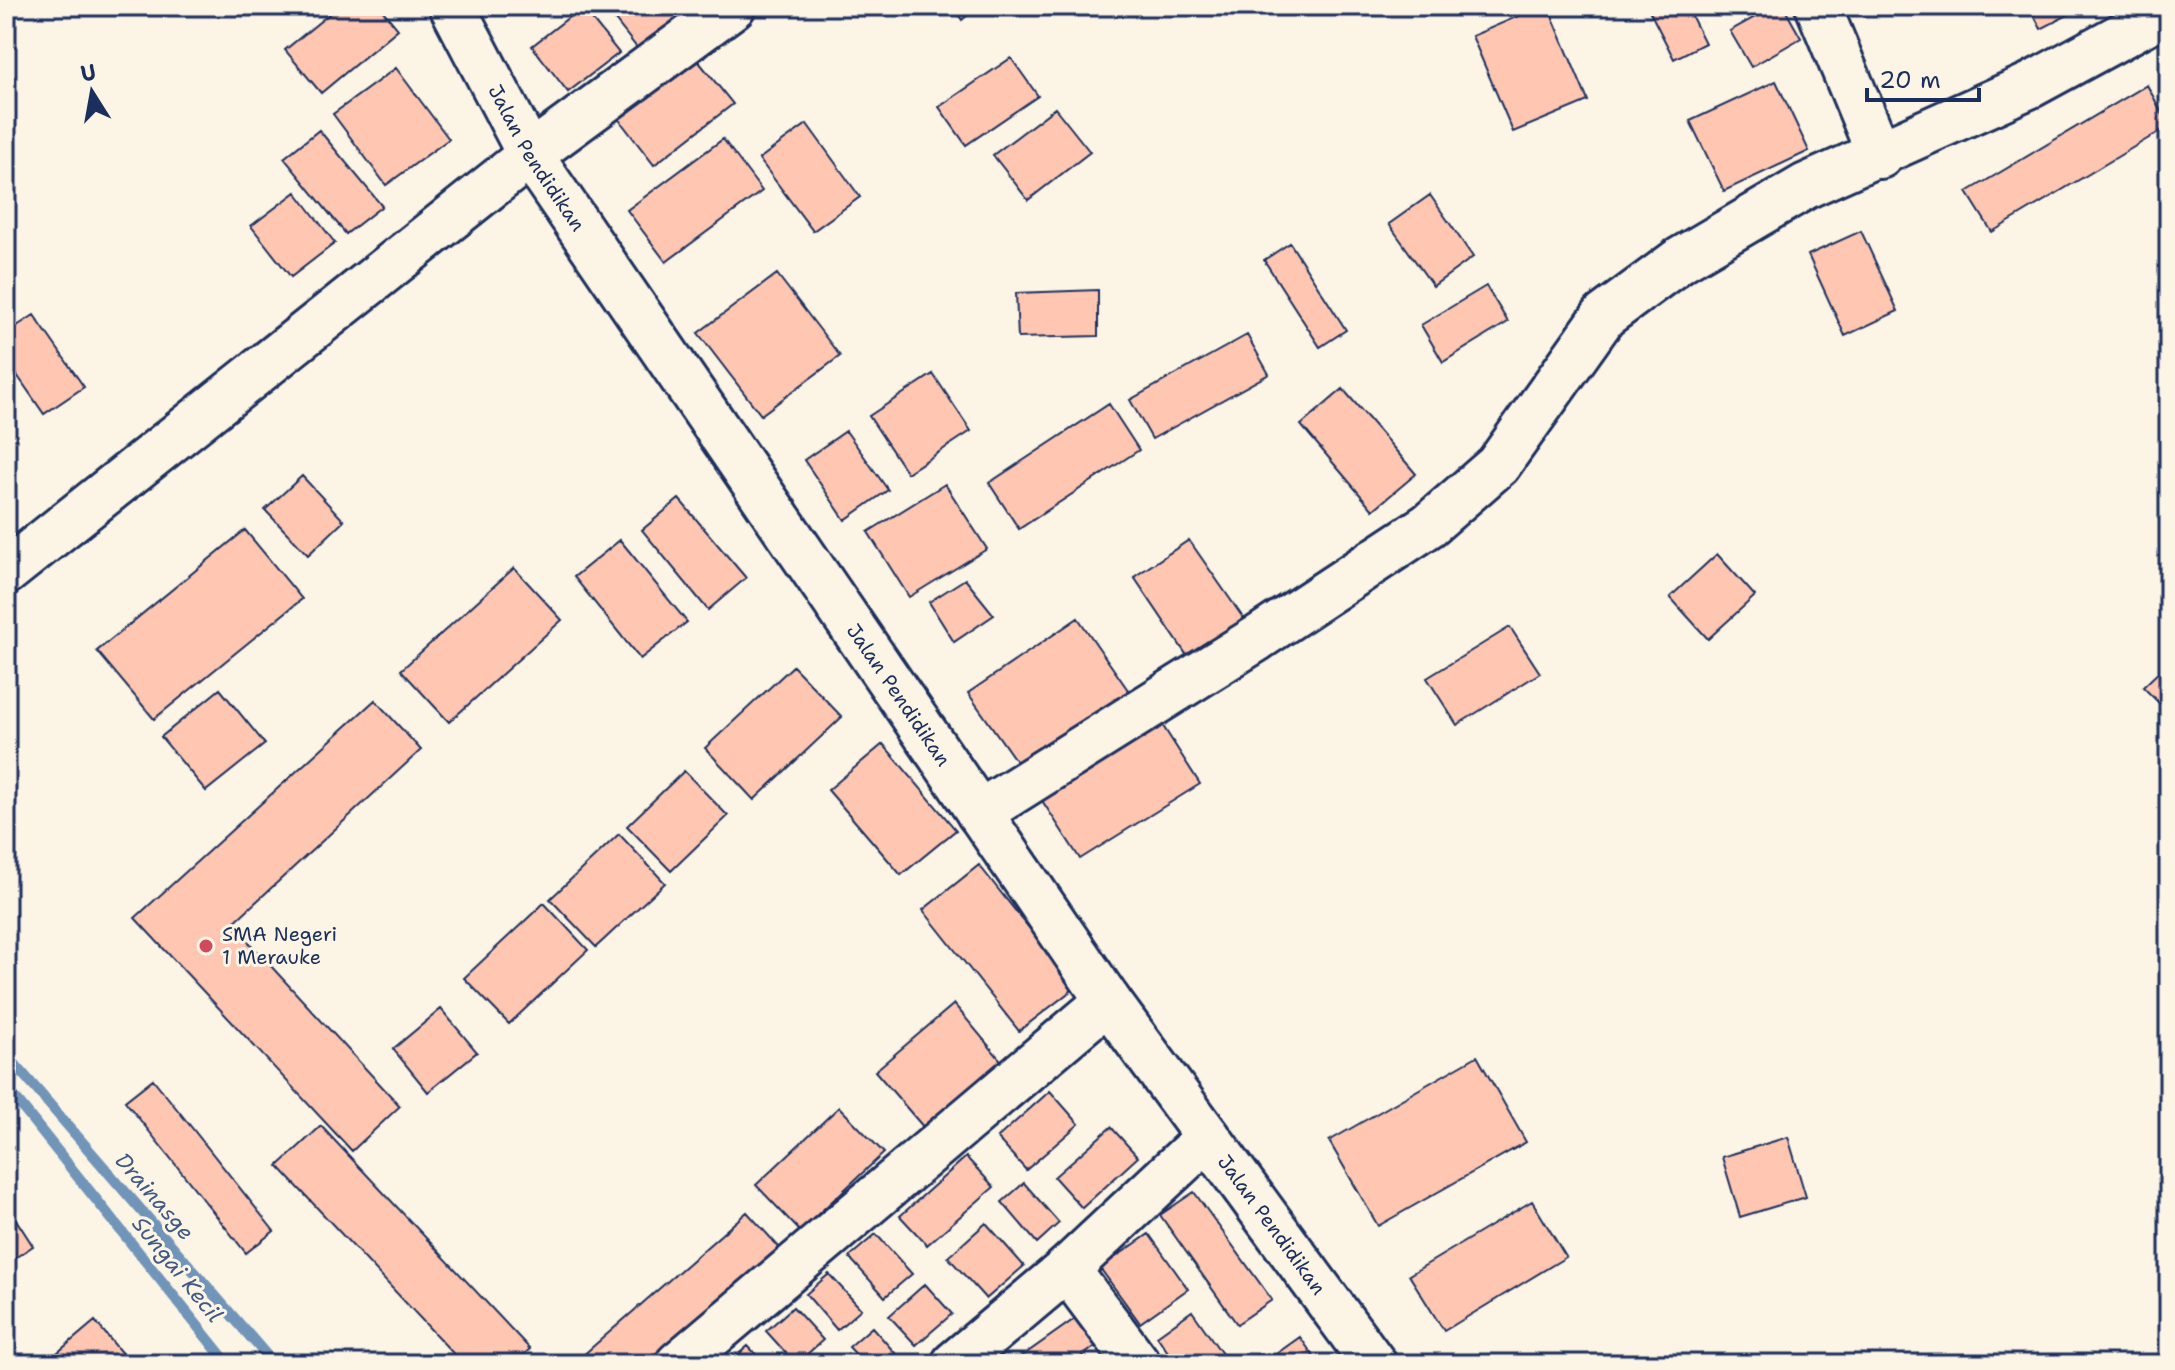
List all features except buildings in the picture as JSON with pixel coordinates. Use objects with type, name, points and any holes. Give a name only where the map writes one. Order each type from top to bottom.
[{"type":"street","name":"Jalan Pendidikan","points":[[452,6],[530,155],[1108,1001],[1374,1364]]},
{"type":"street","points":[[6,572],[530,155],[733,6]]},
{"type":"street","points":[[1818,6],[1880,156]]},
{"type":"street","points":[[979,813],[1258,638],[1429,525],[1498,465],[1604,316],[1634,291],[1680,260],[1806,186],[1880,156],[2031,85],[2169,10]]},
{"type":"street","points":[[678,1364],[1108,1001]]},
{"type":"street","points":[[954,1364],[1067,1269],[1208,1137]]},
{"type":"street","points":[[1067,1269],[1138,1364]]},
{"type":"waterway","name":"Drainasge","points":[[6,1054],[274,1364]]},
{"type":"waterway","name":"Sungai Kecil","points":[[6,1087],[228,1364]]},
{"type":"place","name":"SMA Negeri 1 Merauke","points":[[206,946]]}]
